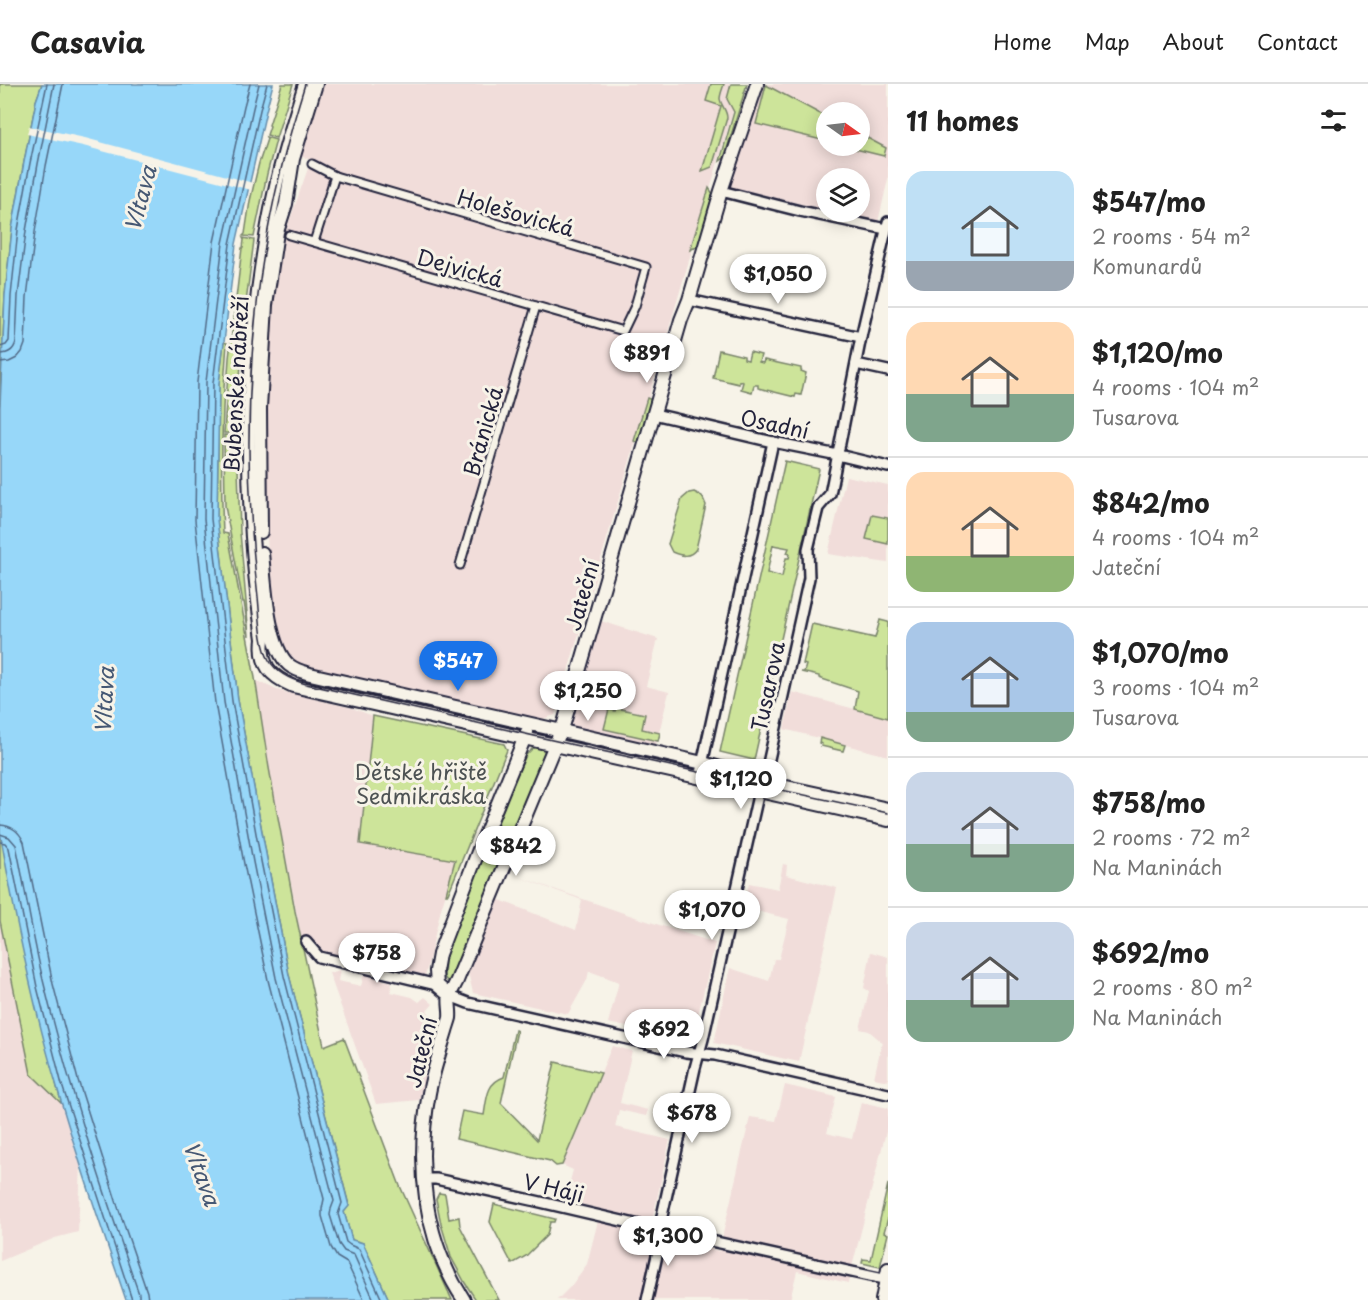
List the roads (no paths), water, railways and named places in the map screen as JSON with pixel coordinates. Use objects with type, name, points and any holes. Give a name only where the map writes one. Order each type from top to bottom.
[{"type":"street","name":"Bubenské nábřeží","points":[[305,84],[282,164],[267,230],[258,291],[251,390],[250,480],[265,664],[269,670],[293,686],[525,738]]},
{"type":"street","name":"Bubenské nábřeží","points":[[316,84],[293,159],[286,204],[277,232],[265,318],[260,408],[261,545],[274,642],[283,659],[294,669],[531,724]]},
{"type":"street","name":"Jateční","points":[[464,1300],[440,1255],[423,1179],[423,1148],[429,1090],[450,1017],[450,996],[564,723],[681,320],[756,85]]},
{"type":"street","name":"Holešovická","points":[[312,165],[335,176],[646,267],[635,306],[623,331]]},
{"type":"street","points":[[314,242],[335,176]]},
{"type":"street","points":[[722,191],[800,211],[887,226]]},
{"type":"street","name":"Tusarova","points":[[647,1300],[695,1068],[761,785],[767,768],[809,578],[808,549],[818,508],[830,494],[861,337],[887,226]]},
{"type":"street","name":"Dejvická","points":[[289,235],[623,331]]},
{"type":"street","points":[[689,300],[861,337]]},
{"type":"street","name":"Bránická","points":[[460,565],[536,306]]},
{"type":"street","points":[[856,364],[888,370]]},
{"type":"street","name":"Osadní","points":[[654,414],[888,467]]},
{"type":"street","points":[[699,778],[773,442]]},
{"type":"street","points":[[437,985],[436,971],[439,954],[531,724],[702,763],[761,785],[888,820]]},
{"type":"street","points":[[525,738],[699,778],[782,786],[888,809]]},
{"type":"street","points":[[306,942],[319,957],[437,985],[450,996],[468,1003],[888,1094]]},
{"type":"street","name":"V Háji","points":[[423,1179],[436,1179],[660,1230],[887,1277]]},
{"type":"street","points":[[882,1300],[887,1277]]},
{"type":"water","name":"Vltava","points":[[42,84],[273,84],[236,244],[219,383],[217,519],[238,700],[289,975],[349,1206],[344,1212],[352,1240],[363,1243],[389,1300],[126,1300],[81,1167],[48,1055],[25,960],[0,832],[0,406],[5,295],[12,229],[36,101]]},
{"type":"tram line","points":[[305,84],[275,193],[261,275],[251,367],[249,459],[254,551],[262,638],[272,665],[285,676],[306,684],[888,813]]},
{"type":"park label","name":"Dětské hřiště Sedmikráska","points":[[421,783]]}]
